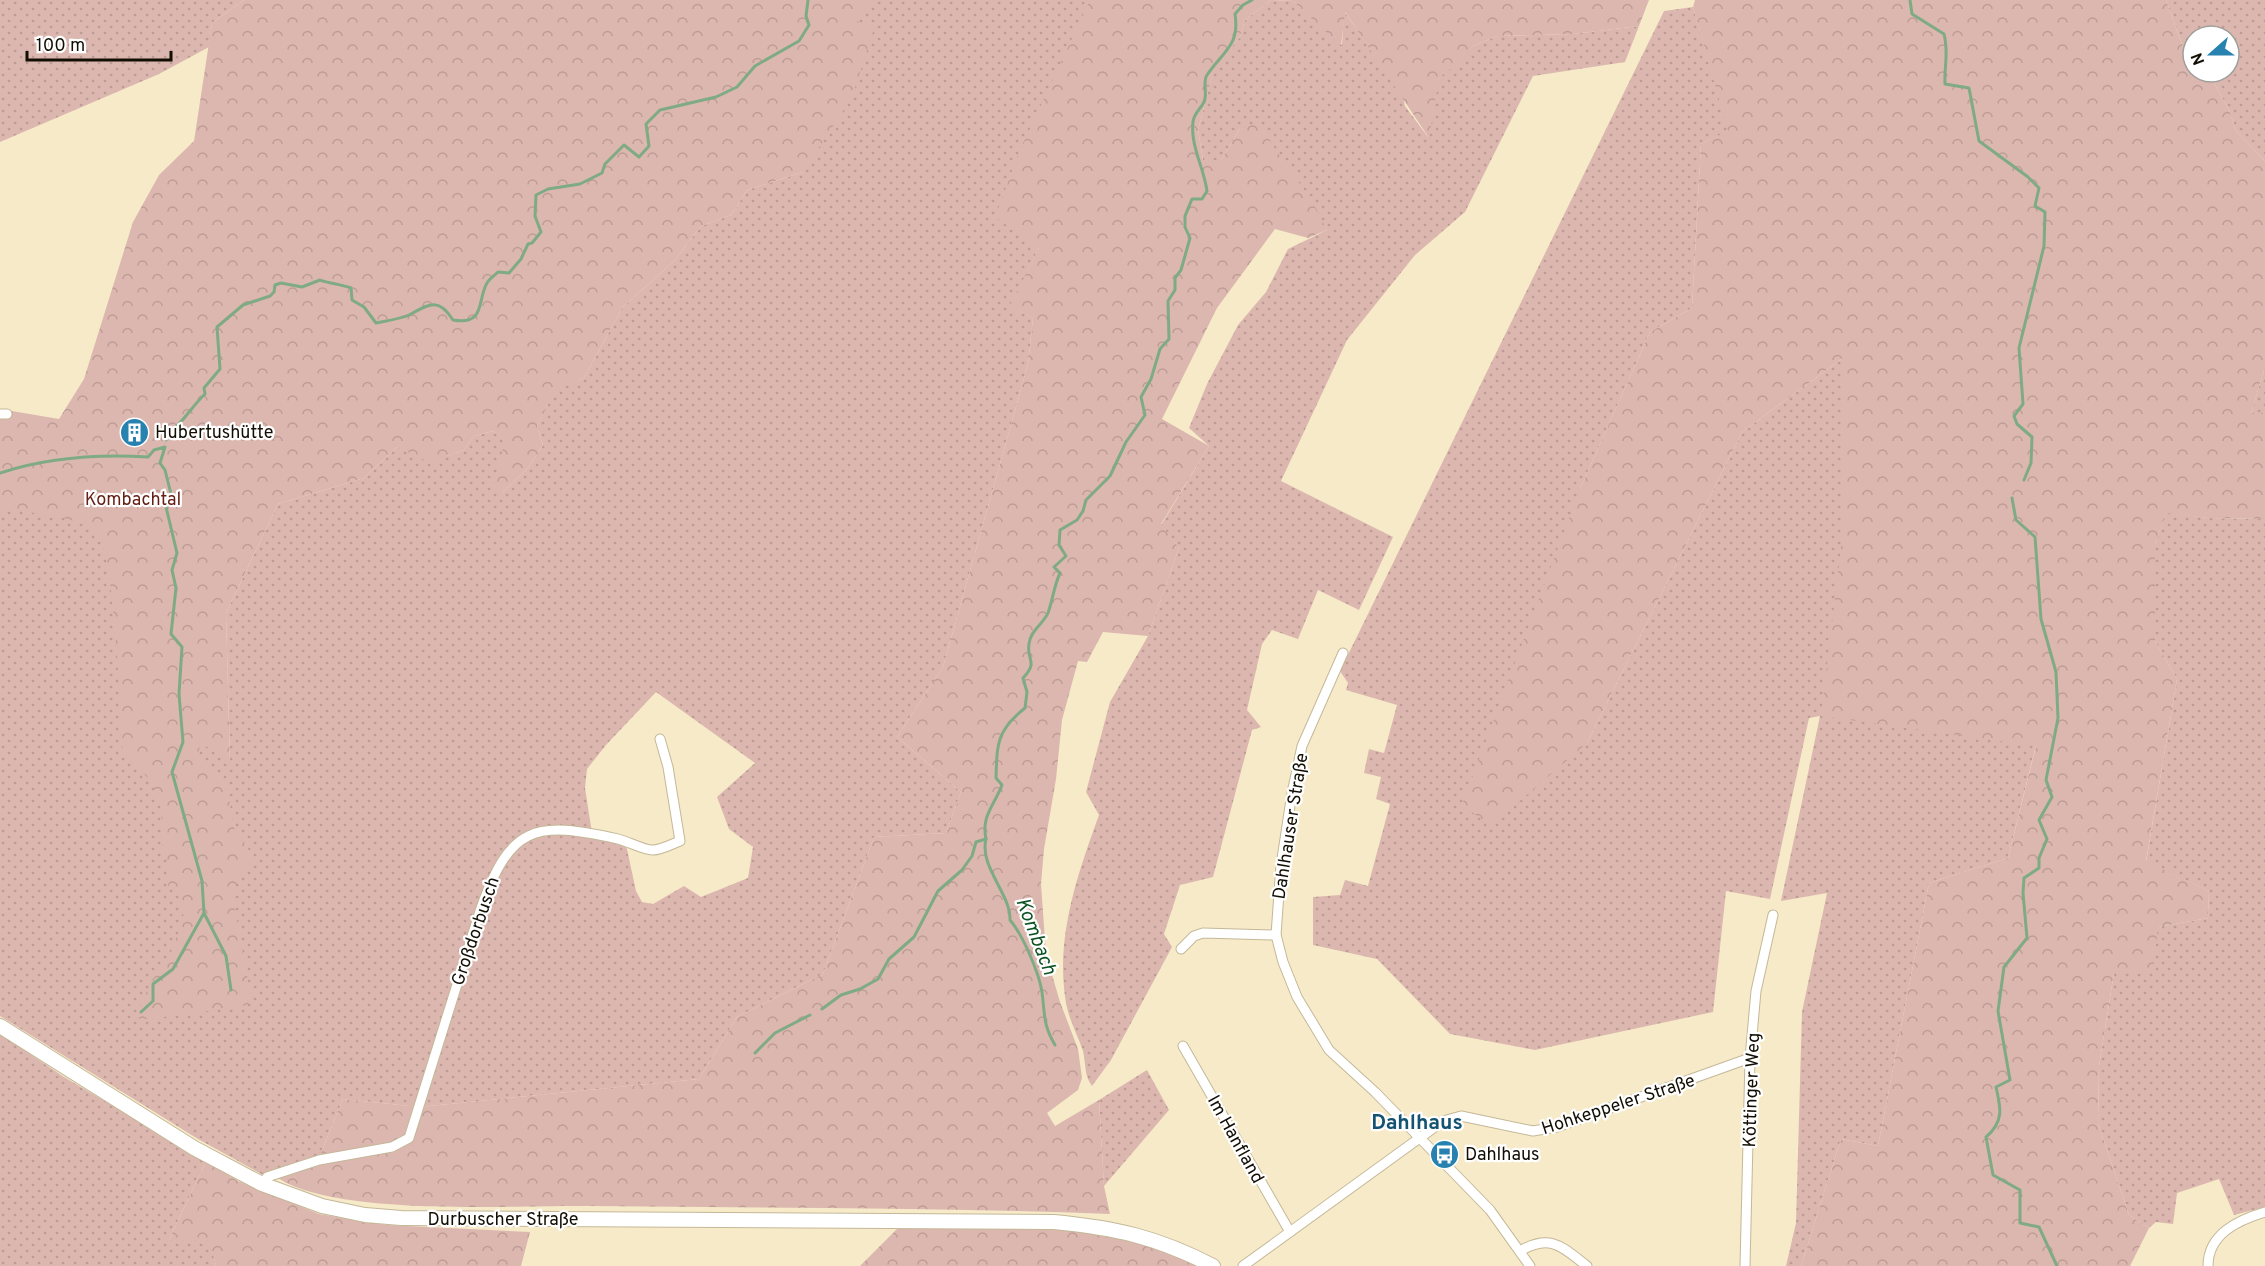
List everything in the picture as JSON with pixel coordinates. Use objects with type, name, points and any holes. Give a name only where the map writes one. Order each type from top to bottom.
[{"type":"main road","name":"Durbuscher Straße","points":[[0,1026],[194,1148],[262,1184],[322,1206],[365,1215],[401,1218],[1054,1222],[1125,1231],[1167,1244],[1213,1266]]},
{"type":"street","name":"Dahlhauser Straße","points":[[1343,653],[1302,746],[1281,865],[1275,935],[1297,997],[1329,1050],[1490,1210],[1530,1266]]},
{"type":"street","name":"Großdorbusch","points":[[262,1184],[267,1177],[309,1163],[392,1147],[409,1138],[480,911],[494,874],[513,846],[532,834],[553,828],[592,833],[653,850],[680,841],[668,767],[660,739]]},
{"type":"street","name":"Köttinger Weg","points":[[1745,1266],[1750,1058],[1756,991],[1773,915]]},
{"type":"street","points":[[1181,949],[1194,936],[1203,933],[1275,935]]},
{"type":"street","name":"Im Hanfland","points":[[1183,1046],[1290,1232]]},
{"type":"street","name":"Hohkeppeler Straße","points":[[1243,1266],[1443,1121],[1461,1116],[1533,1131],[1557,1127],[1750,1058]]},
{"type":"street","points":[[2208,1266],[2208,1256],[2216,1239],[2232,1226],[2265,1212]]},
{"type":"street","points":[[1520,1251],[1534,1243],[1548,1241],[1562,1246],[1587,1266]]},
{"type":"green space","points":[[0,0],[244,0],[212,23],[209,47],[159,74],[0,142]]},
{"type":"green space","name":"Kombachtal","points":[[244,0],[874,0],[855,20],[874,29],[852,97],[803,172],[747,190],[731,215],[701,226],[675,260],[622,308],[584,378],[555,391],[537,426],[543,445],[528,468],[502,493],[492,490],[505,441],[493,431],[474,436],[464,450],[447,456],[437,466],[397,447],[364,478],[278,504],[226,613],[230,762],[201,743],[198,753],[202,760],[222,778],[234,827],[251,853],[252,864],[246,865],[239,875],[233,899],[251,997],[248,1004],[240,1007],[140,1020],[136,1013],[153,979],[171,952],[184,917],[179,906],[181,893],[168,886],[170,874],[166,854],[162,853],[163,825],[158,797],[147,777],[123,753],[112,600],[103,545],[97,533],[77,522],[51,515],[0,509],[0,409],[59,419],[84,379],[133,222],[159,175],[194,141],[212,23]]},
{"type":"green space","points":[[792,0],[1091,0],[1039,248],[1010,307],[1033,318],[1028,364],[943,667],[897,737],[961,792],[946,833],[874,837],[823,974],[737,1017],[699,1079],[419,1107],[343,1099],[320,1155],[263,1175],[198,1139],[0,1016],[0,420],[12,421],[109,464],[230,761],[226,613],[278,504],[364,478],[397,447],[447,456],[464,450],[474,436],[493,431],[506,441],[502,493],[528,468],[543,445],[537,426],[555,390],[584,378],[622,308],[675,260],[701,226],[731,215],[747,190],[803,172]],"holes":[[[656,692],[755,763],[717,797],[729,829],[753,847],[748,878],[701,897],[684,886],[653,904],[642,902],[636,891],[625,840],[592,833],[585,788],[587,769],[606,745]]]},
{"type":"green space","points":[[1090,0],[1271,0],[1245,20],[1240,37],[1214,69],[1198,130],[1203,160],[1221,160],[1240,129],[1257,123],[1312,201],[1327,230],[1308,238],[1275,229],[1217,308],[1162,419],[1209,446],[1161,524],[1179,548],[1148,636],[1103,632],[1087,662],[1078,661],[1062,720],[1041,884],[1046,954],[1060,1002],[1078,1049],[1082,1078],[1078,1090],[1047,1113],[1055,1126],[1099,1100],[1104,1186],[1110,1214],[849,1208],[427,1206],[341,1199],[306,1190],[278,1178],[320,1155],[343,1099],[419,1107],[699,1079],[737,1017],[823,974],[874,837],[946,833],[961,792],[897,737],[943,667],[1028,364],[1033,318],[1009,307],[1039,248],[995,217],[1019,152]]},
{"type":"green space","points":[[1271,0],[1293,1],[1342,45],[1344,11],[1403,97],[1405,106],[1428,137],[1439,77],[1473,46],[1497,36],[1573,34],[1639,26],[1625,62],[1533,76],[1465,212],[1415,255],[1347,340],[1281,481],[1393,537],[1359,610],[1318,590],[1298,639],[1272,630],[1262,644],[1247,710],[1261,727],[1252,730],[1213,877],[1180,885],[1164,934],[1172,947],[1111,1060],[1092,1086],[1086,1074],[1083,1051],[1066,1003],[1063,955],[1070,907],[1099,815],[1086,792],[1110,702],[1148,636],[1179,548],[1161,525],[1209,446],[1189,428],[1207,384],[1238,325],[1266,292],[1288,249],[1327,230],[1240,129],[1221,160],[1203,160],[1198,130],[1214,68],[1240,37],[1245,20]]},
{"type":"green space","points":[[1272,0],[1649,0],[1639,26],[1573,34],[1497,36],[1473,46],[1460,61],[1439,78],[1429,138],[1345,12],[1341,46],[1293,1]]},
{"type":"green space","points":[[1695,0],[2166,0],[2181,42],[2181,84],[2215,84],[2230,112],[2236,131],[2265,161],[2265,367],[2251,413],[2265,413],[2265,519],[2208,518],[2166,513],[2155,544],[2155,641],[2177,679],[2146,861],[2209,891],[2208,918],[2158,927],[2153,970],[2114,973],[2099,1066],[2098,1123],[2129,1215],[2149,1228],[2130,1266],[1801,1266],[1841,1139],[1878,1146],[1929,883],[2008,858],[2036,746],[1821,716],[1843,531],[1843,358],[1742,432],[1587,743],[1491,826],[1462,805],[1580,489],[1650,332],[1692,308],[1701,144],[1728,131],[1693,7]]},
{"type":"green space","points":[[2166,0],[2265,0],[2265,161],[2236,131],[2230,112],[2215,84],[2241,84],[2241,24],[2181,24],[2181,42]]},
{"type":"green space","points":[[1693,7],[1729,131],[1701,144],[1692,308],[1650,332],[1580,489],[1587,743],[1742,432],[1843,358],[1843,531],[2036,745],[2008,858],[1929,883],[1878,1146],[1841,1139],[1801,1266],[1786,1266],[1796,1223],[1802,1012],[1827,893],[1781,901],[1820,716],[1809,718],[1770,899],[1726,891],[1713,1012],[1535,1050],[1450,1034],[1377,959],[1313,945],[1313,897],[1340,895],[1345,880],[1368,886],[1390,804],[1376,799],[1381,777],[1364,773],[1369,749],[1384,753],[1397,705],[1346,690],[1348,683],[1340,671],[1664,11]]},
{"type":"green space","points":[[2265,367],[2265,413],[2251,413]]},
{"type":"green space","points":[[2166,512],[2208,518],[2265,519],[2265,1207],[2234,1215],[2219,1179],[2177,1193],[2173,1224],[2156,1222],[2149,1228],[2129,1215],[2098,1123],[2099,1066],[2114,973],[2158,927],[2208,918],[2209,891],[2146,862],[2177,679],[2155,641],[2155,544]]},
{"type":"green space","points":[[0,1034],[64,1077],[206,1161],[169,1240],[210,1240],[216,1266],[0,1266]]},
{"type":"green space","points":[[1147,1070],[1169,1110],[1104,1186],[1099,1100]]},
{"type":"green space","points":[[206,1161],[238,1181],[319,1214],[387,1225],[530,1232],[521,1266],[216,1266],[209,1240],[169,1240]]},
{"type":"green space","points":[[901,1225],[1062,1227],[1140,1239],[1200,1266],[860,1266]]},
{"type":"waterway","points":[[166,440],[166,435],[205,394],[204,388],[220,369],[217,327],[243,305],[270,296],[274,292],[275,285],[281,283],[302,287],[320,280],[351,288],[352,300],[364,307],[376,323],[393,320],[433,305],[448,312],[453,320],[471,319],[479,310],[488,282],[498,272],[509,273],[521,259],[528,244],[532,243],[541,232],[535,216],[536,195],[548,189],[580,184],[602,173],[605,164],[624,145],[639,157],[649,146],[646,124],[660,110],[716,97],[737,87],[755,66],[799,41],[809,25],[806,16],[808,0]]},
{"type":"waterway","name":"Kombach","points":[[822,1009],[841,995],[860,989],[878,979],[889,959],[914,937],[938,891],[962,870],[972,856],[976,842],[986,839],[987,817],[1002,785],[996,778],[1000,738],[1009,723],[1025,708],[1027,692],[1023,678],[1031,664],[1030,639],[1048,613],[1060,573],[1054,567],[1066,556],[1059,545],[1060,530],[1077,520],[1086,500],[1110,476],[1126,442],[1145,415],[1141,397],[1151,379],[1160,349],[1169,339],[1168,301],[1175,290],[1175,278],[1181,270],[1190,238],[1185,227],[1185,216],[1192,199],[1202,199],[1207,191],[1195,148],[1194,119],[1205,99],[1207,75],[1233,41],[1236,25],[1235,14],[1243,5],[1252,0]]},
{"type":"waterway","points":[[1910,0],[1912,14],[1944,34],[1945,84],[1969,88],[1979,141],[2028,177],[2039,188],[2035,206],[2045,212],[2044,246],[2019,348],[2023,404],[2014,416],[2017,424],[2032,437],[2031,463],[2024,480]]},
{"type":"waterway","points":[[0,473],[55,460],[111,456],[148,457],[154,450],[165,447],[160,463],[165,470],[172,498],[166,507],[177,553],[172,570],[176,588],[171,634],[182,647],[179,694],[183,742],[172,772],[202,881],[204,913],[173,969],[153,984],[153,1001],[141,1012]]},
{"type":"waterway","points":[[2012,498],[2016,520],[2035,537],[2041,619],[2056,672],[2058,718],[2046,780],[2052,797],[2039,820],[2047,839],[2039,858],[2039,868],[2024,878],[2027,938],[2004,967],[1998,1011],[2010,1080],[1996,1087],[2000,1114],[1996,1126],[1986,1137],[1993,1175],[2020,1190],[2020,1223],[2039,1227],[2057,1266]]},
{"type":"waterway","name":"Kombach","points":[[986,839],[987,860],[1006,900],[1010,920],[1025,944],[1038,975],[1046,1026],[1055,1045]]},
{"type":"waterway","points":[[204,913],[226,956],[231,990]]},
{"type":"waterway","name":"Kombach","points":[[755,1053],[775,1033],[810,1015]]},
{"type":"place","name":"Hubertushütte","points":[[134,432]]},
{"type":"place","name":"Dahlhaus","points":[[1444,1154]]},
{"type":"district","name":"Dahlhaus","points":[[1417,1122]]}]
